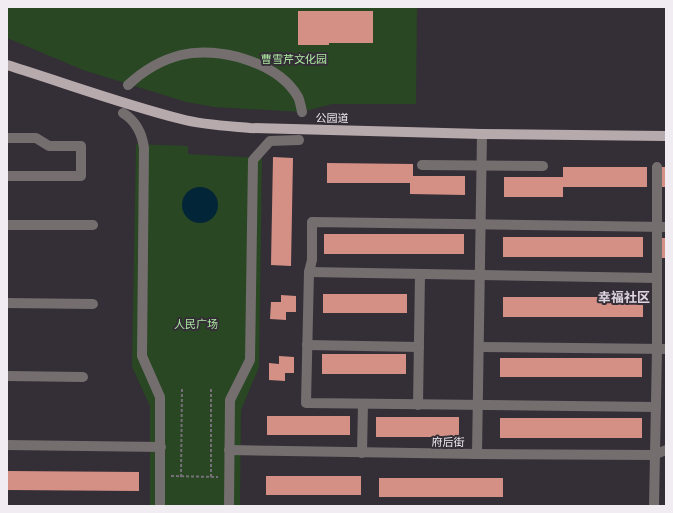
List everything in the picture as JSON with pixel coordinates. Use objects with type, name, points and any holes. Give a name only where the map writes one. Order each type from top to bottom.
[{"type":"main road","name":"公园道","points":[[7,65],[146,109],[182,119],[220,125],[250,128],[482,134],[666,136]]},
{"type":"street","points":[[128,85],[145,71],[162,62],[181,55],[203,52],[224,54],[247,59],[269,70],[287,84],[298,98],[302,112]]},
{"type":"street","points":[[123,112],[131,118],[143,136],[142,356],[160,397],[160,506]]},
{"type":"street","points":[[477,454],[482,134]]},
{"type":"street","points":[[7,138],[36,138],[49,146],[81,146],[81,176],[7,176]]},
{"type":"street","points":[[229,506],[230,400],[250,360],[253,160],[270,141],[300,140]]},
{"type":"street","points":[[422,165],[543,166]]},
{"type":"street","points":[[654,506],[656,407],[662,349],[660,283],[661,227],[657,167]]},
{"type":"street","points":[[656,407],[306,403],[309,272],[312,260],[312,222],[661,227]]},
{"type":"street","points":[[7,225],[92,225]]},
{"type":"street","points":[[309,272],[480,275],[660,283]]},
{"type":"street","points":[[418,405],[420,274]]},
{"type":"street","points":[[7,303],[92,304]]},
{"type":"street","points":[[307,345],[419,347]]},
{"type":"street","points":[[479,347],[662,349]]},
{"type":"street","points":[[7,376],[83,377]]},
{"type":"street","points":[[362,453],[363,404]]},
{"type":"street","points":[[7,445],[161,447]]},
{"type":"street","name":"府后街","points":[[229,450],[362,453],[654,455],[666,450]]},
{"type":"path","points":[[181,477],[182,386]]},
{"type":"path","points":[[211,387],[211,477]]},
{"type":"path","points":[[170,476],[219,477]]},
{"type":"green space","name":"曹雪芹文化园","points":[[7,7],[417,7],[416,104],[332,104],[302,112],[214,107],[186,102],[83,70],[7,38]]},
{"type":"green space","name":"人民广场","points":[[136,144],[188,146],[188,154],[262,158],[259,367],[241,410],[240,506],[150,506],[150,406],[132,367]]},
{"type":"water","points":[[204,187],[213,192],[217,198],[217,212],[213,218],[204,223],[196,223],[187,218],[183,212],[182,201],[187,192],[193,188]]},
{"type":"building","points":[[298,11],[373,11],[373,43],[298,45]]},
{"type":"building","points":[[273,157],[293,158],[291,266],[271,265]]},
{"type":"building","points":[[327,163],[413,164],[413,176],[465,176],[465,195],[410,194],[410,183],[327,183]]},
{"type":"building","points":[[563,167],[647,167],[647,187],[563,187],[563,197],[504,197],[504,177],[563,177]]},
{"type":"building","points":[[660,167],[666,167],[666,187],[660,187]]},
{"type":"building","points":[[324,234],[464,234],[464,254],[324,254]]},
{"type":"building","points":[[503,237],[643,237],[643,257],[503,257]]},
{"type":"building","points":[[660,238],[666,238],[666,258],[660,258]]},
{"type":"building","points":[[323,294],[407,294],[407,313],[323,313]]},
{"type":"building","points":[[281,295],[296,296],[296,312],[286,312],[286,320],[270,319],[271,302],[281,302]]},
{"type":"building","points":[[503,297],[643,297],[643,317],[503,317]]},
{"type":"building","points":[[322,354],[406,354],[406,374],[322,374]]},
{"type":"building","points":[[279,356],[294,357],[294,373],[285,373],[285,381],[269,380],[269,363],[279,364]]},
{"type":"building","points":[[500,358],[642,358],[642,377],[500,377]]},
{"type":"building","points":[[267,416],[350,416],[350,435],[267,435]]},
{"type":"building","points":[[376,417],[459,417],[459,437],[376,437]]},
{"type":"building","points":[[500,418],[642,418],[642,438],[500,438]]},
{"type":"building","points":[[7,471],[139,472],[139,491],[7,490]]},
{"type":"building","points":[[266,476],[361,476],[361,495],[266,495]]},
{"type":"building","points":[[379,478],[503,478],[503,497],[379,497]]},
{"type":"district","name":"幸福社区","points":[[624,297]]}]
